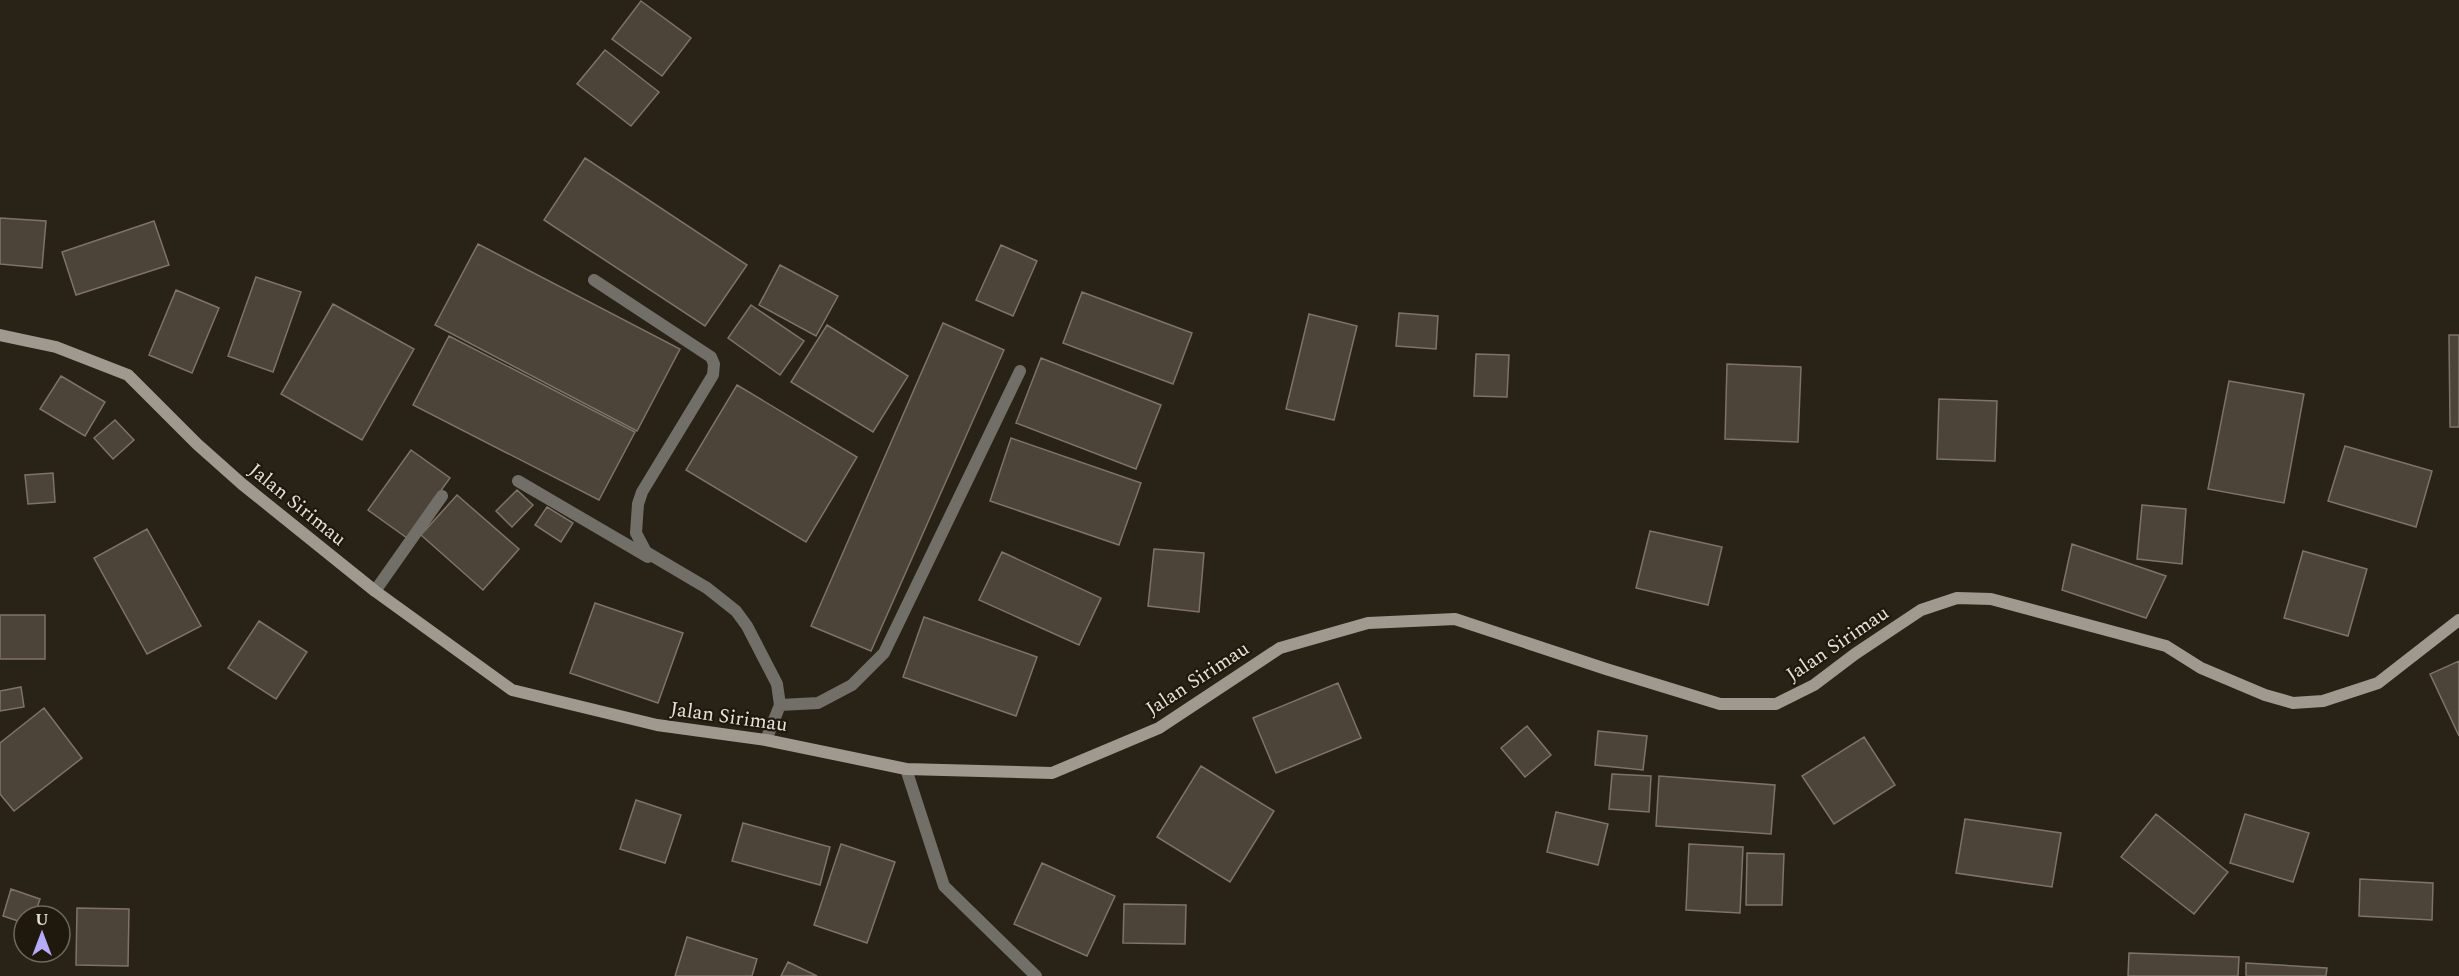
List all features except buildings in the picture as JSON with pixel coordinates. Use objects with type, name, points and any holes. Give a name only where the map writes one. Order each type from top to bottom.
[{"type":"main road","name":"Jalan Sirimau","points":[[0,335],[56,347],[128,375],[197,444],[242,484],[375,591],[512,690],[657,725],[766,740],[906,769],[1052,773],[1159,728],[1280,648],[1368,623],[1455,619],[1720,704],[1776,704],[1814,685],[1921,610],[1957,598],[1991,599],[2166,646],[2200,668],[2265,695],[2293,703],[2323,701],[2378,683],[2459,620]]},
{"type":"street","points":[[518,481],[649,558],[636,533],[638,504],[642,492],[713,375],[714,364],[711,357],[594,280]]},
{"type":"street","points":[[780,705],[818,703],[852,685],[884,653],[1020,371]]},
{"type":"street","points":[[375,591],[442,496]]},
{"type":"street","points":[[646,552],[707,588],[736,610],[747,626],[777,684],[780,705],[766,740]]},
{"type":"street","points":[[906,769],[944,886],[1036,976]]}]
